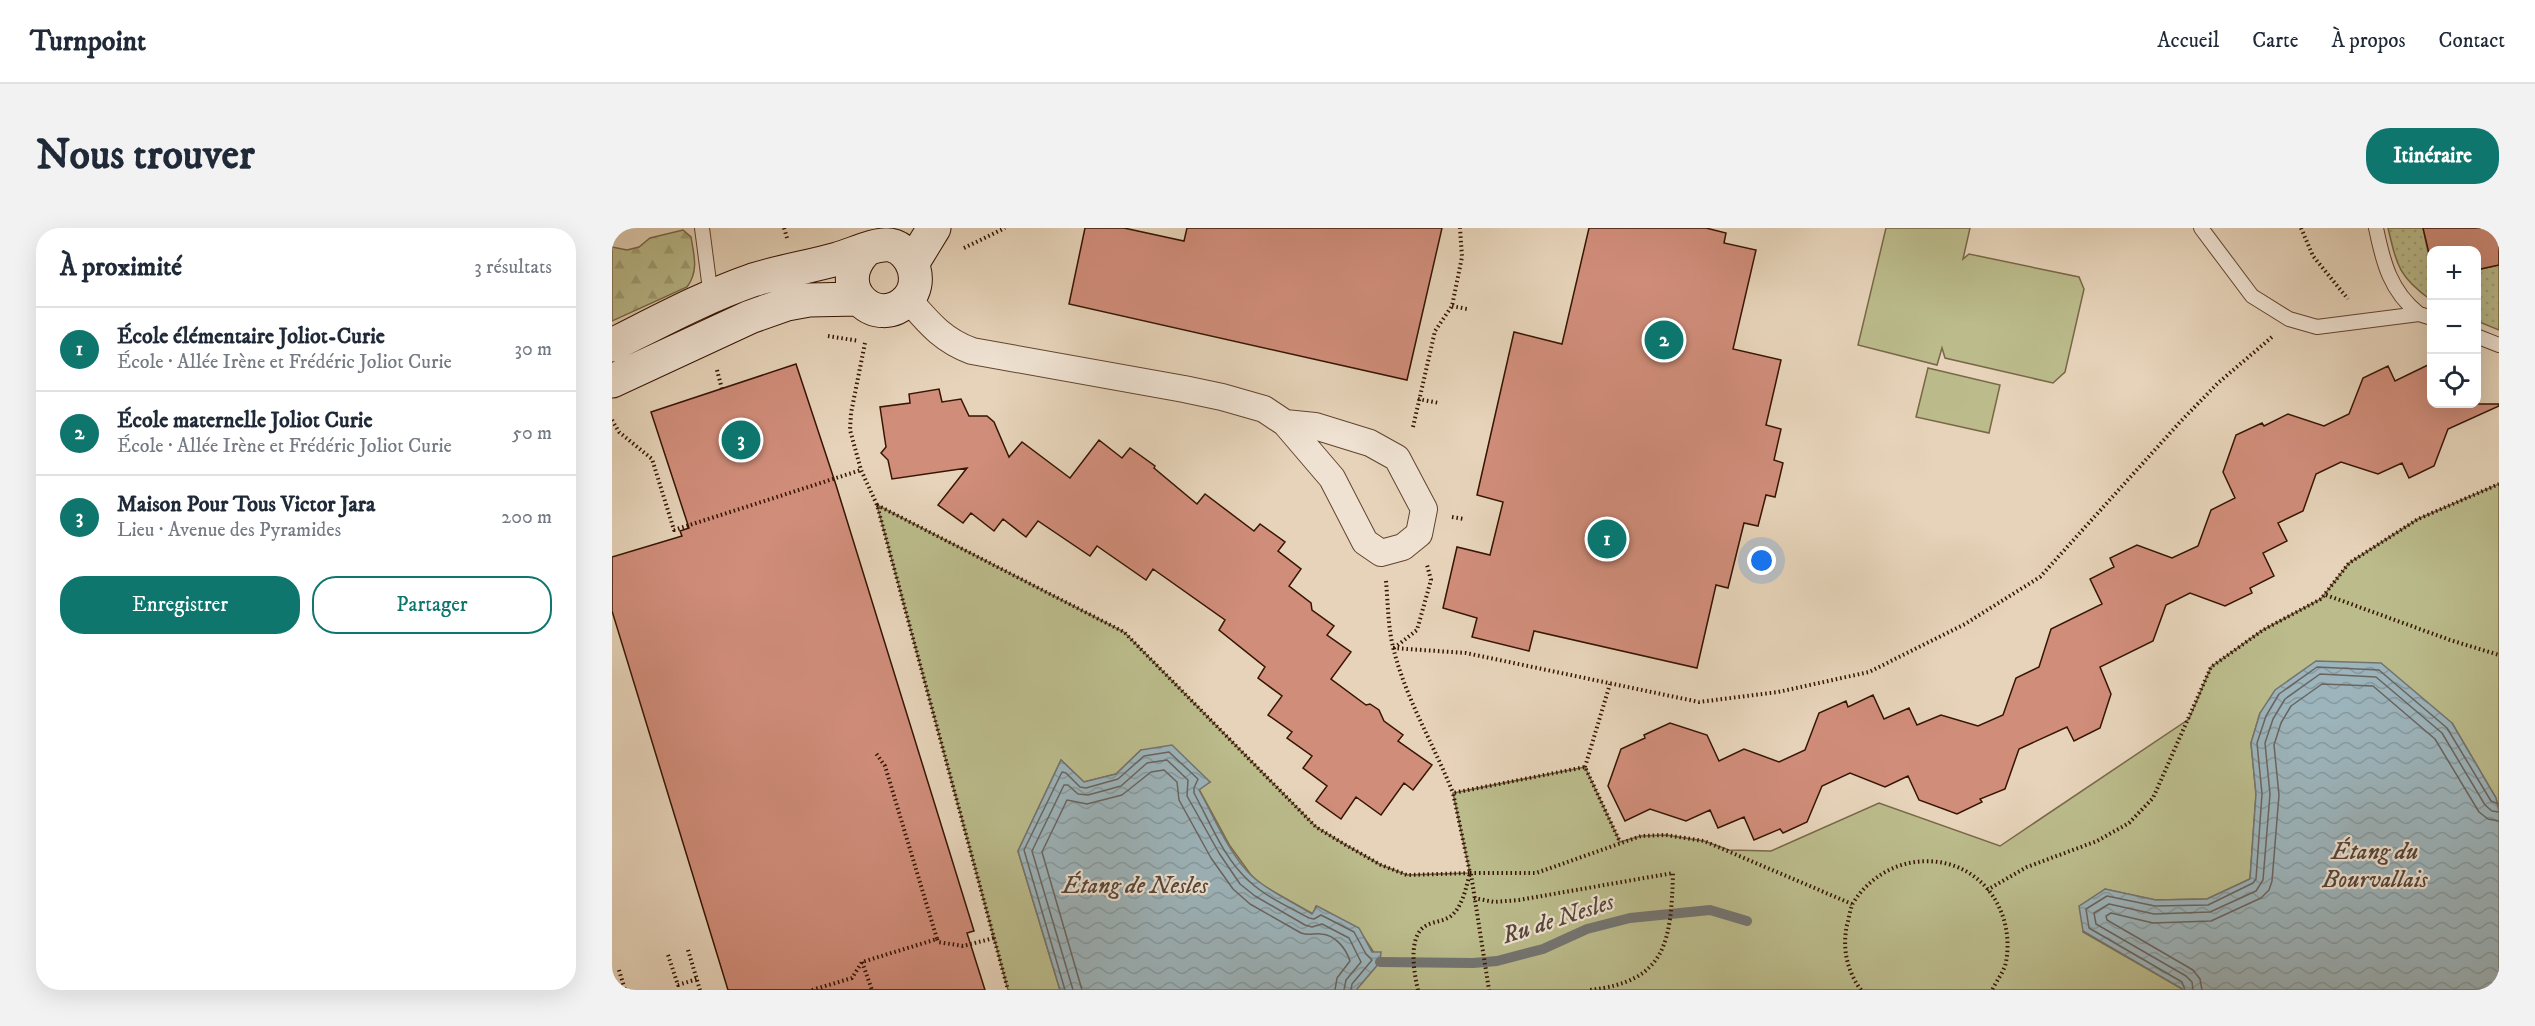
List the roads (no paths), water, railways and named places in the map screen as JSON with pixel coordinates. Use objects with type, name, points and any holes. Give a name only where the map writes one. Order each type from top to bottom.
[{"type":"main road","points":[[912,264],[934,228]]},
{"type":"main road","points":[[612,345],[711,297],[753,280],[880,241],[900,249],[912,264],[915,282],[908,299],[899,306],[888,310],[877,310],[866,306],[858,299],[850,278],[857,259],[880,241]]},
{"type":"main road","points":[[612,381],[750,317],[787,304],[809,300],[858,299]]},
{"type":"street","points":[[908,299],[941,336],[957,346],[972,351],[1222,397],[1264,409],[1286,423],[1332,478],[1365,542],[1381,553],[1403,547],[1419,534],[1424,509],[1397,458],[1370,443],[1315,426],[1286,423]]},
{"type":"lane","points":[[702,228],[711,297]]},
{"type":"lane","points":[[2201,228],[2252,296],[2289,319],[2317,327],[2366,320],[2425,316]]},
{"type":"lane","points":[[2376,228],[2386,271],[2395,289],[2405,303],[2425,316]]},
{"type":"lane","points":[[2481,338],[2499,345]]},
{"type":"water","name":"Étang du Bourvallais","points":[[2316,661],[2381,663],[2452,723],[2496,798],[2499,812],[2499,990],[2184,990],[2083,931],[2079,906],[2105,889],[2156,900],[2207,899],[2250,879],[2256,794],[2251,743],[2260,713],[2275,690]]},
{"type":"water","name":"Étang de Nesles","points":[[1172,745],[1210,782],[1199,790],[1230,847],[1253,877],[1312,914],[1317,906],[1359,928],[1372,952],[1381,952],[1380,962],[1356,990],[1060,990],[1018,851],[1061,760],[1084,782],[1116,774],[1141,750]]},
{"type":"waterway","name":"Ru de Nesles","points":[[1380,962],[1497,961],[1543,949],[1587,929],[1630,918],[1710,910],[1747,921]]},
{"type":"place","name":"École maternelle Joliot Curie","points":[[1664,340]]},
{"type":"place","name":"Maison Pour Tous Victor Jara","points":[[741,440]]},
{"type":"place","name":"École élémentaire Joliot-Curie","points":[[1607,539]]}]
